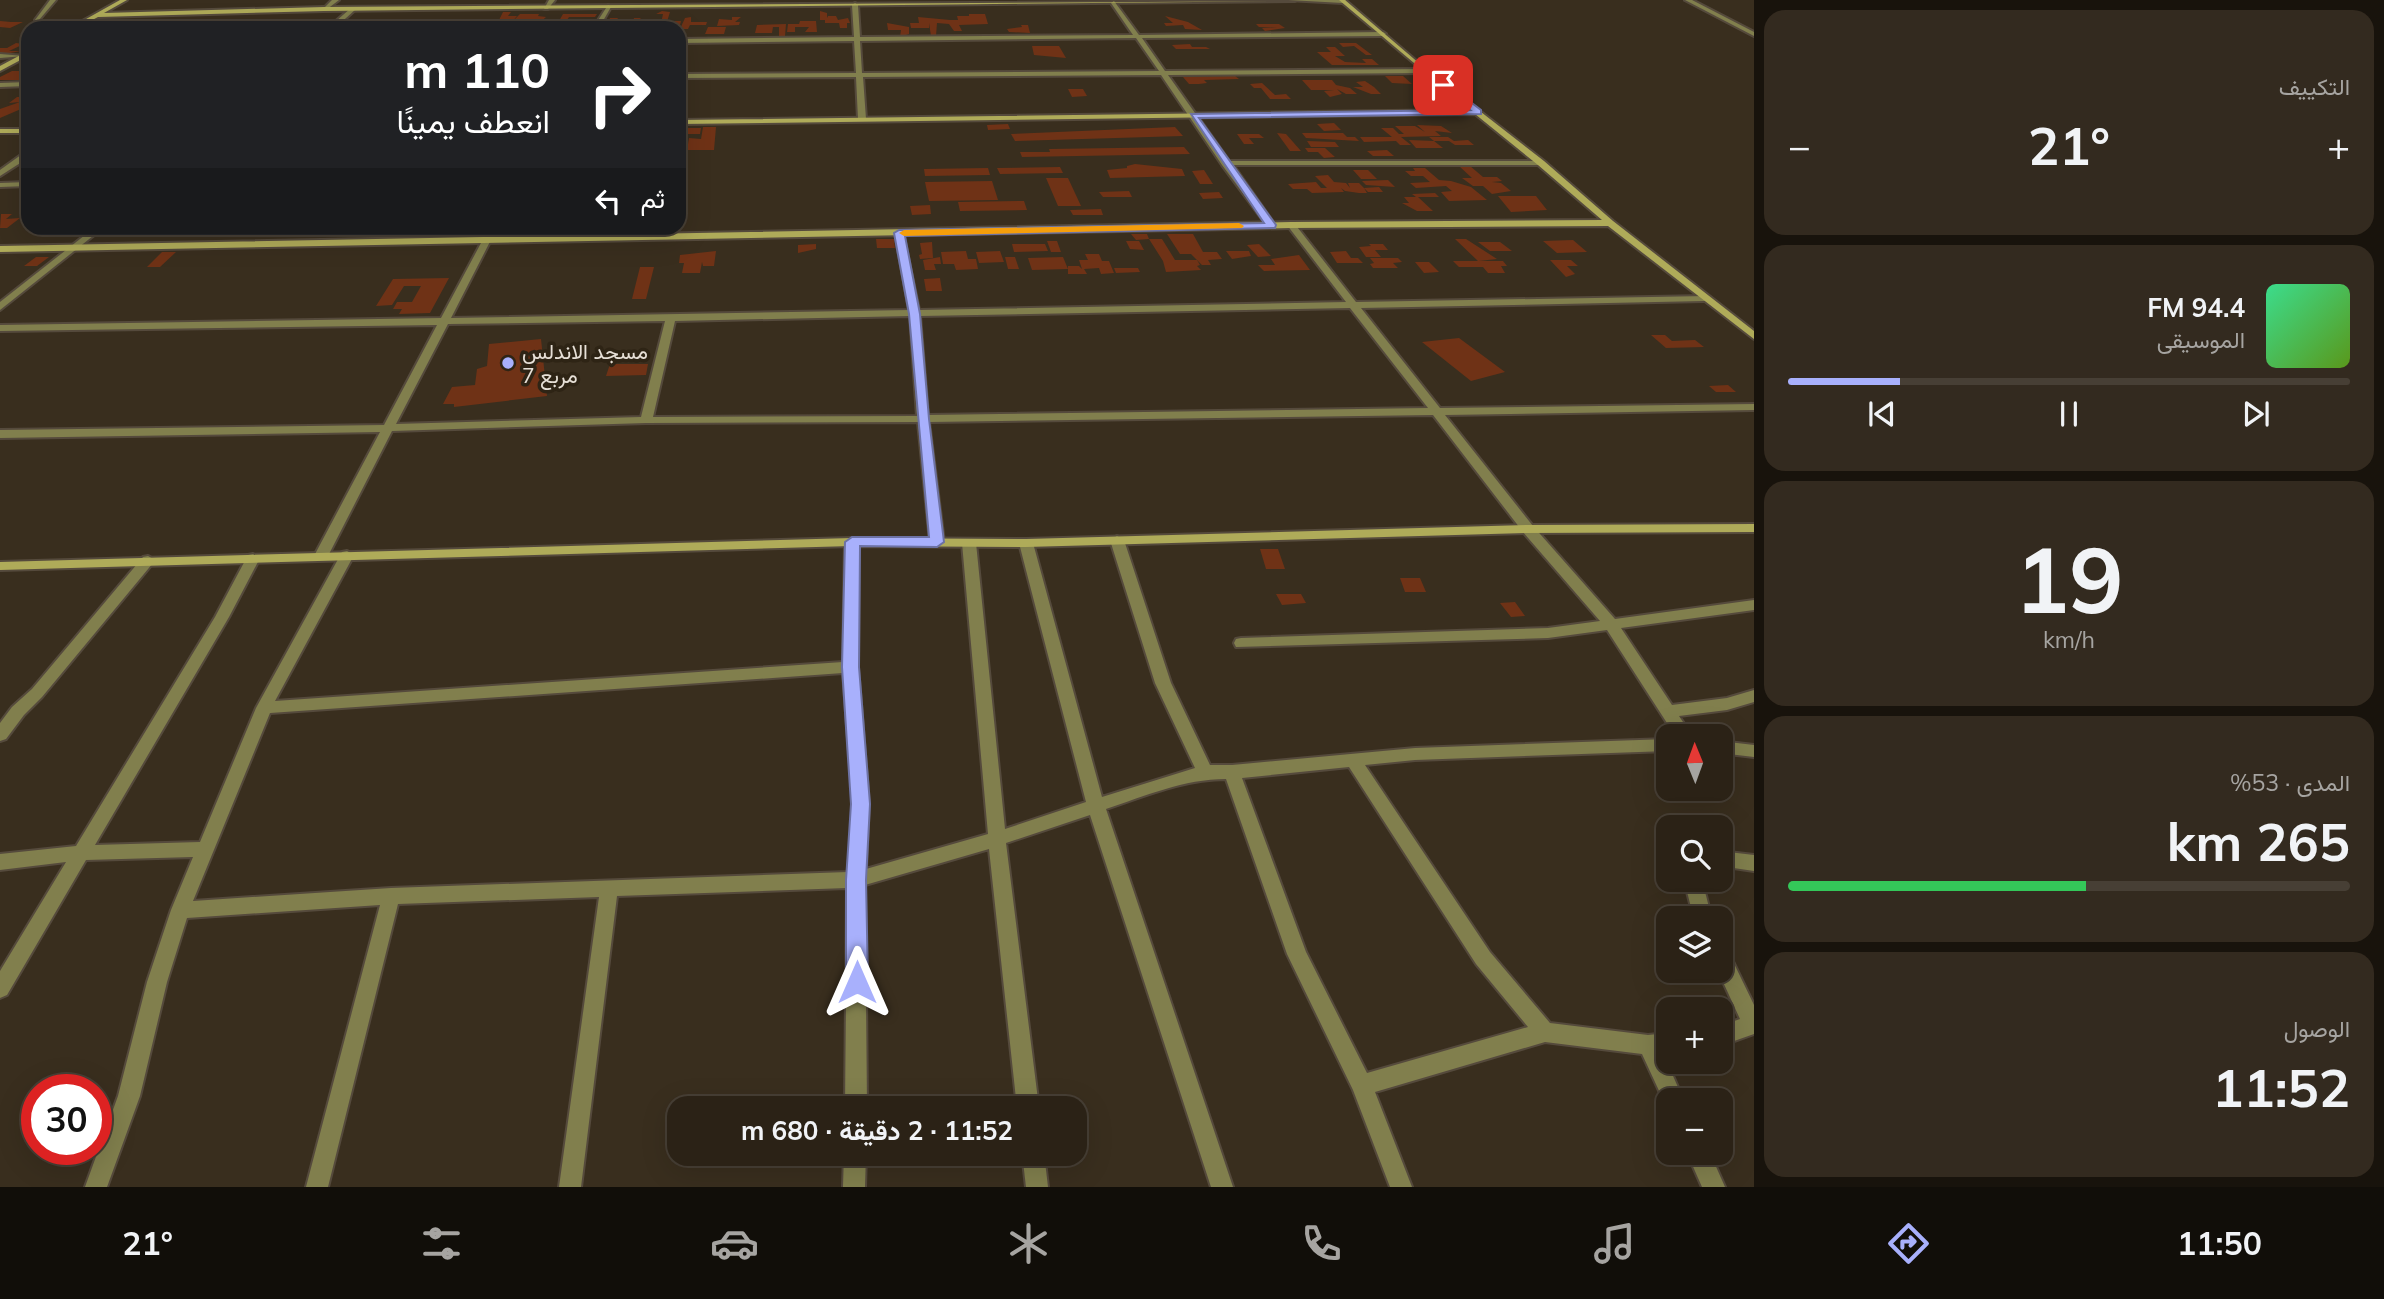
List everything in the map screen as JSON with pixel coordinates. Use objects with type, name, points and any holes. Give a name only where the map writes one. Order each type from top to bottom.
[{"type":"street","points":[[37,19],[53,0]]},
{"type":"street","points":[[86,21],[124,0]]},
{"type":"street","points":[[324,9],[336,0]]},
{"type":"street","points":[[546,8],[552,0]]},
{"type":"street","points":[[1688,0],[1754,34]]},
{"type":"street","points":[[97,15],[324,9],[608,7],[687,3],[855,5],[1342,1],[1541,163],[1610,223],[1754,336]]},
{"type":"street","points":[[1114,3],[1271,225]]},
{"type":"street","points":[[855,5],[862,119]]},
{"type":"street","points":[[600,21],[608,7]]},
{"type":"street","points":[[339,21],[353,9]]},
{"type":"street","points":[[686,41],[1384,34]]},
{"type":"street","points":[[0,56],[21,54]]},
{"type":"street","points":[[0,69],[21,56]]},
{"type":"street","points":[[686,76],[1425,71]]},
{"type":"street","points":[[0,85],[21,84]]},
{"type":"street","points":[[686,122],[1479,112]]},
{"type":"street","points":[[0,131],[21,131]]},
{"type":"street","points":[[0,174],[21,159]]},
{"type":"street","points":[[1225,163],[1541,163]]},
{"type":"street","points":[[0,185],[21,184]]},
{"type":"street","points":[[0,249],[1271,225],[1610,223]]},
{"type":"street","points":[[1291,225],[1528,529],[1611,624],[1624,648],[1677,724]]},
{"type":"street","points":[[899,233],[915,314],[923,419],[937,542]]},
{"type":"street","points":[[0,307],[90,235]]},
{"type":"street","points":[[321,555],[490,235]]},
{"type":"street","points":[[0,328],[915,314],[1704,298]]},
{"type":"street","points":[[646,420],[671,318]]},
{"type":"street","points":[[0,433],[390,428],[646,420],[1437,413],[1754,407]]},
{"type":"street","points":[[0,566],[852,542],[1026,543],[1528,529],[1754,528]]},
{"type":"street","points":[[1117,540],[1163,683],[1205,772]]},
{"type":"street","points":[[852,542],[850,667],[860,804],[856,880],[856,1096]]},
{"type":"street","points":[[969,543],[997,839],[1027,1096]]},
{"type":"street","points":[[1026,543],[1096,806],[1222,1187]]},
{"type":"street","points":[[96,1187],[129,1096],[157,982],[180,910],[204,849],[264,708],[347,555]]},
{"type":"street","points":[[0,989],[222,617],[253,558]]},
{"type":"street","points":[[0,735],[18,710],[37,693],[148,560]]},
{"type":"street","points":[[1241,643],[1548,633],[1754,605]]},
{"type":"street","points":[[264,708],[850,667]]},
{"type":"street","points":[[1668,710],[1727,704],[1754,696]]},
{"type":"street","points":[[180,910],[391,896],[856,880],[997,839],[1205,772],[1232,772],[1415,754],[1656,745]]},
{"type":"street","points":[[1733,749],[1754,751]]},
{"type":"street","points":[[1353,760],[1483,958],[1545,1032]]},
{"type":"street","points":[[1232,772],[1297,954],[1362,1085],[1401,1187]]},
{"type":"street","points":[[0,862],[82,853],[204,849]]},
{"type":"street","points":[[1733,860],[1754,863]]},
{"type":"street","points":[[570,1187],[609,888]]},
{"type":"street","points":[[317,1187],[391,896]]},
{"type":"street","points":[[1733,981],[1754,1024],[1733,1031]]},
{"type":"street","points":[[1362,1085],[1545,1032],[1656,1044]]},
{"type":"street","points":[[1704,1165],[1714,1187]]},
{"type":"street","points":[[854,1187],[855,1166]]},
{"type":"street","points":[[1035,1166],[1037,1187]]},
{"type":"building","points":[[662,11],[670,12],[667,21],[662,21],[663,14],[656,14]]},
{"type":"building","points":[[820,11],[827,13],[827,18],[848,18],[850,23],[847,23],[847,28],[840,28],[839,23],[825,23],[825,20],[820,20]]},
{"type":"building","points":[[503,12],[511,12],[508,16],[517,16],[513,21],[498,21]]},
{"type":"building","points":[[520,14],[539,14],[538,16],[546,17],[542,21],[513,21]]},
{"type":"building","points":[[563,14],[597,14],[595,17],[569,17],[567,20],[574,21],[559,21]]},
{"type":"building","points":[[985,14],[988,24],[959,25],[962,31],[954,31],[949,24],[937,23],[936,36],[931,36],[929,23],[929,28],[911,28],[910,23],[919,23],[918,17],[958,20],[957,16]]},
{"type":"building","points":[[1165,16],[1188,22],[1202,30],[1185,29],[1183,25],[1166,26],[1164,23],[1173,23]]},
{"type":"building","points":[[691,17],[691,22],[707,22],[706,25],[690,25],[686,29],[685,18]]},
{"type":"building","points":[[732,17],[741,17],[735,22],[740,22],[739,25],[717,26],[719,19],[732,20]]},
{"type":"building","points":[[117,19],[145,19],[137,21],[110,21]]},
{"type":"building","points":[[0,21],[21,22],[10,28],[0,27]]},
{"type":"building","points":[[800,21],[816,21],[817,32],[805,32],[809,27],[795,27],[795,32],[787,32],[788,24],[799,24]]},
{"type":"building","points":[[887,23],[909,27],[909,34],[900,37],[901,30],[888,30]]},
{"type":"building","points":[[786,24],[785,36],[779,36],[779,27],[773,27],[772,33],[755,33],[757,25]]},
{"type":"building","points":[[1256,24],[1279,24],[1285,28],[1265,31],[1262,28],[1277,28],[1259,27]]},
{"type":"building","points":[[1021,25],[1028,25],[1030,33],[1009,32],[1007,29],[1022,27]]},
{"type":"building","points":[[708,27],[726,27],[724,34],[705,34]]},
{"type":"building","points":[[1339,43],[1356,43],[1372,55],[1366,55],[1354,46],[1343,47]]},
{"type":"building","points":[[21,44],[9,51],[21,51],[0,55],[0,48]]},
{"type":"building","points":[[1190,44],[1192,47],[1210,49],[1176,49],[1172,45]]},
{"type":"building","points":[[1032,46],[1059,46],[1066,58],[1034,55]]},
{"type":"building","points":[[1326,47],[1335,47],[1345,56],[1335,56],[1345,62],[1366,63],[1362,59],[1372,59],[1379,65],[1332,65],[1317,52],[1331,52]]},
{"type":"building","points":[[12,71],[21,71],[19,80],[0,80],[0,77]]},
{"type":"building","points":[[1235,76],[1239,79],[1204,80],[1207,83],[1199,84],[1189,84],[1183,77]]},
{"type":"building","points":[[1385,76],[1403,76],[1412,84],[1392,83]]},
{"type":"building","points":[[1302,80],[1332,80],[1336,85],[1350,88],[1357,94],[1346,94],[1337,89],[1342,94],[1330,97],[1324,91],[1334,90],[1311,90]]},
{"type":"building","points":[[1365,81],[1381,94],[1371,94],[1353,87],[1363,87],[1356,82]]},
{"type":"building","points":[[1262,83],[1275,95],[1286,94],[1291,99],[1270,99],[1261,88],[1254,88],[1250,84]]},
{"type":"building","points":[[1068,89],[1083,89],[1087,96],[1072,97]]},
{"type":"building","points":[[21,97],[21,109],[0,118],[0,109],[20,102],[9,103]]},
{"type":"building","points":[[1334,123],[1341,130],[1324,131],[1317,124]]},
{"type":"building","points":[[1008,124],[1010,129],[988,130],[987,125]]},
{"type":"building","points":[[1417,125],[1441,126],[1452,133],[1435,131],[1441,136],[1401,137],[1411,145],[1400,145],[1396,141],[1364,142],[1360,137],[1392,137],[1381,128],[1393,128],[1399,134],[1404,134],[1395,126],[1415,126],[1425,132]]},
{"type":"building","points":[[703,127],[716,127],[714,150],[687,150],[689,138],[701,139]]},
{"type":"building","points":[[1175,127],[1183,136],[1015,141],[1011,134]]},
{"type":"building","points":[[686,128],[701,128],[700,134],[686,134]]},
{"type":"building","points":[[1277,133],[1286,134],[1301,151],[1290,151]]},
{"type":"building","points":[[1302,133],[1343,133],[1359,141],[1306,138]]},
{"type":"building","points":[[1237,134],[1259,134],[1264,138],[1249,138],[1254,144],[1244,144]]},
{"type":"building","points":[[1429,137],[1468,140],[1474,145],[1455,145],[1449,141],[1434,141]]},
{"type":"building","points":[[1409,140],[1434,141],[1443,148],[1416,148]]},
{"type":"building","points":[[1307,141],[1335,142],[1339,147],[1311,147]]},
{"type":"building","points":[[1184,147],[1190,154],[1022,157],[1020,152],[1050,152],[1049,149]]},
{"type":"building","points":[[1305,148],[1325,148],[1335,157],[1324,158],[1318,152],[1308,152]]},
{"type":"building","points":[[1387,150],[1394,156],[1373,156],[1367,151]]},
{"type":"building","points":[[1135,164],[1182,169],[1185,176],[1110,178],[1107,170],[1127,168]]},
{"type":"building","points":[[1459,166],[1470,166],[1483,177],[1497,177],[1502,181],[1492,182],[1501,183],[1511,191],[1492,194],[1483,186],[1473,186],[1462,178],[1472,178]]},
{"type":"building","points":[[1060,167],[1063,173],[1000,174],[997,168]]},
{"type":"building","points":[[988,168],[990,175],[925,176],[924,169]]},
{"type":"building","points":[[1413,168],[1425,168],[1439,180],[1471,187],[1487,200],[1449,201],[1441,192],[1452,191],[1446,186],[1416,188],[1410,183],[1430,182],[1423,176],[1411,176],[1405,171],[1415,171]]},
{"type":"building","points":[[1204,170],[1213,184],[1200,184],[1192,171]]},
{"type":"building","points":[[1353,170],[1368,170],[1377,179],[1361,179]]},
{"type":"building","points":[[1328,175],[1334,182],[1346,183],[1350,188],[1348,183],[1359,183],[1367,193],[1345,191],[1341,188],[1344,192],[1312,193],[1307,189],[1293,189],[1288,184],[1316,182],[1321,188],[1327,188],[1315,176]]},
{"type":"building","points":[[1046,178],[1068,178],[1081,206],[1058,206]]},
{"type":"building","points":[[1388,180],[1395,187],[1366,185],[1362,181]]},
{"type":"building","points":[[992,181],[998,200],[929,201],[925,182]]},
{"type":"building","points":[[1379,187],[1383,192],[1368,192],[1364,188]]},
{"type":"building","points":[[1129,191],[1132,197],[1103,197],[1099,192]]},
{"type":"building","points":[[1219,192],[1223,198],[1203,199],[1199,193]]},
{"type":"building","points":[[1435,193],[1439,197],[1418,197],[1433,211],[1417,211],[1402,203],[1409,203],[1404,197],[1416,197],[1412,194]]},
{"type":"building","points":[[1498,196],[1536,196],[1547,210],[1511,212]]},
{"type":"building","points":[[1024,201],[1027,210],[960,211],[958,202]]},
{"type":"building","points":[[930,205],[931,214],[912,215],[910,206]]},
{"type":"building","points":[[1101,209],[1103,215],[1073,215],[1070,210]]},
{"type":"building","points":[[1,214],[12,214],[6,219],[20,218],[7,228],[0,228]]},
{"type":"building","points":[[1131,234],[1147,234],[1149,239],[1136,240]]},
{"type":"building","points":[[1167,234],[1193,234],[1203,252],[1217,252],[1222,259],[1208,260],[1211,265],[1202,265],[1191,254],[1180,254]]},
{"type":"building","points":[[876,239],[894,239],[895,248],[877,248]]},
{"type":"building","points":[[1149,239],[1162,239],[1175,260],[1197,260],[1200,265],[1197,266],[1201,270],[1166,272],[1163,261]]},
{"type":"building","points":[[1455,239],[1466,239],[1497,259],[1479,261],[1503,261],[1507,266],[1501,266],[1505,273],[1488,273],[1483,267],[1459,267],[1453,261],[1478,261]]},
{"type":"building","points":[[1573,240],[1587,252],[1557,253],[1543,241]]},
{"type":"building","points":[[1047,241],[1057,241],[1061,252],[1051,252]]},
{"type":"building","points":[[1126,241],[1139,241],[1144,250],[1130,249]]},
{"type":"building","points":[[932,242],[933,258],[920,259],[920,243]]},
{"type":"building","points":[[1478,242],[1500,242],[1512,251],[1490,251]]},
{"type":"building","points":[[816,244],[816,249],[798,253],[798,245]]},
{"type":"building","points":[[1012,244],[1045,244],[1048,251],[1014,252]]},
{"type":"building","points":[[1259,244],[1271,256],[1258,257],[1247,245]]},
{"type":"building","points":[[1369,244],[1383,244],[1388,250],[1375,250],[1381,257],[1366,257],[1359,247],[1371,246]]},
{"type":"building","points":[[716,251],[714,266],[703,266],[702,262],[700,273],[682,273],[684,263],[679,263],[680,255]]},
{"type":"building","points":[[966,251],[968,259],[976,259],[978,269],[956,270],[954,264],[943,264],[941,252]]},
{"type":"building","points":[[1000,251],[1004,262],[979,263],[976,252]]},
{"type":"building","points":[[1226,251],[1249,251],[1251,256],[1232,259]]},
{"type":"building","points":[[1346,251],[1351,258],[1358,258],[1363,263],[1337,263],[1330,252]]},
{"type":"building","points":[[162,252],[176,252],[160,267],[147,267]]},
{"type":"building","points":[[1085,254],[1099,254],[1102,261],[1109,261],[1114,273],[1101,274],[1099,268],[1084,269],[1087,274],[1068,274],[1068,266],[1079,266],[1082,269],[1079,260],[1088,260]]},
{"type":"building","points":[[1299,255],[1310,270],[1264,271],[1258,265],[1275,265],[1271,259]]},
{"type":"building","points":[[36,257],[49,257],[37,266],[24,266]]},
{"type":"building","points":[[940,257],[941,264],[934,264],[936,270],[925,270],[923,260]]},
{"type":"building","points":[[1005,257],[1015,257],[1019,269],[1008,269]]},
{"type":"building","points":[[1063,257],[1068,269],[1032,270],[1028,258]]},
{"type":"building","points":[[1370,258],[1398,258],[1402,262],[1393,263],[1398,268],[1373,268],[1370,264],[1374,263]]},
{"type":"building","points":[[1550,260],[1571,260],[1578,266],[1567,266],[1575,274],[1566,277]]},
{"type":"building","points":[[1415,262],[1429,262],[1439,272],[1424,273]]},
{"type":"building","points":[[640,267],[654,267],[646,299],[632,299]]},
{"type":"building","points":[[1114,268],[1138,268],[1140,272],[1116,273]]},
{"type":"building","points":[[449,278],[430,313],[399,314],[402,309],[393,309],[397,302],[412,302],[421,286],[404,286],[392,305],[376,306],[393,279]]},
{"type":"building","points":[[940,278],[942,291],[926,291],[924,279]]},
{"type":"building","points":[[1651,335],[1665,335],[1672,341],[1695,340],[1704,347],[1666,348]]},
{"type":"building","points":[[1459,338],[1505,372],[1471,381],[1422,342]]},
{"type":"building","points":[[541,339],[547,396],[454,407],[454,404],[443,404],[452,387],[475,385],[477,369],[487,366],[489,344]]},
{"type":"building","points":[[610,364],[648,364],[646,375],[606,376]]},
{"type":"building","points":[[1728,385],[1736,392],[1716,392],[1709,386]]},
{"type":"building","points":[[1260,549],[1278,549],[1285,569],[1266,569]]},
{"type":"building","points":[[1400,578],[1420,578],[1426,592],[1405,592]]},
{"type":"building","points":[[1276,594],[1301,594],[1306,603],[1282,605]]},
{"type":"building","points":[[1515,602],[1525,616],[1511,617],[1500,603]]},
{"type":"slow traffic","points":[[904,233],[1239,226]]},
{"type":"place","name":"مسجد الاندلس مربع 7","points":[[508,363]]},
{"type":"route","points":[[857,982],[856,880],[860,804],[850,667],[852,542],[937,542],[923,419],[915,314],[899,233],[1271,225],[1194,116],[1479,112],[1443,85]]}]
